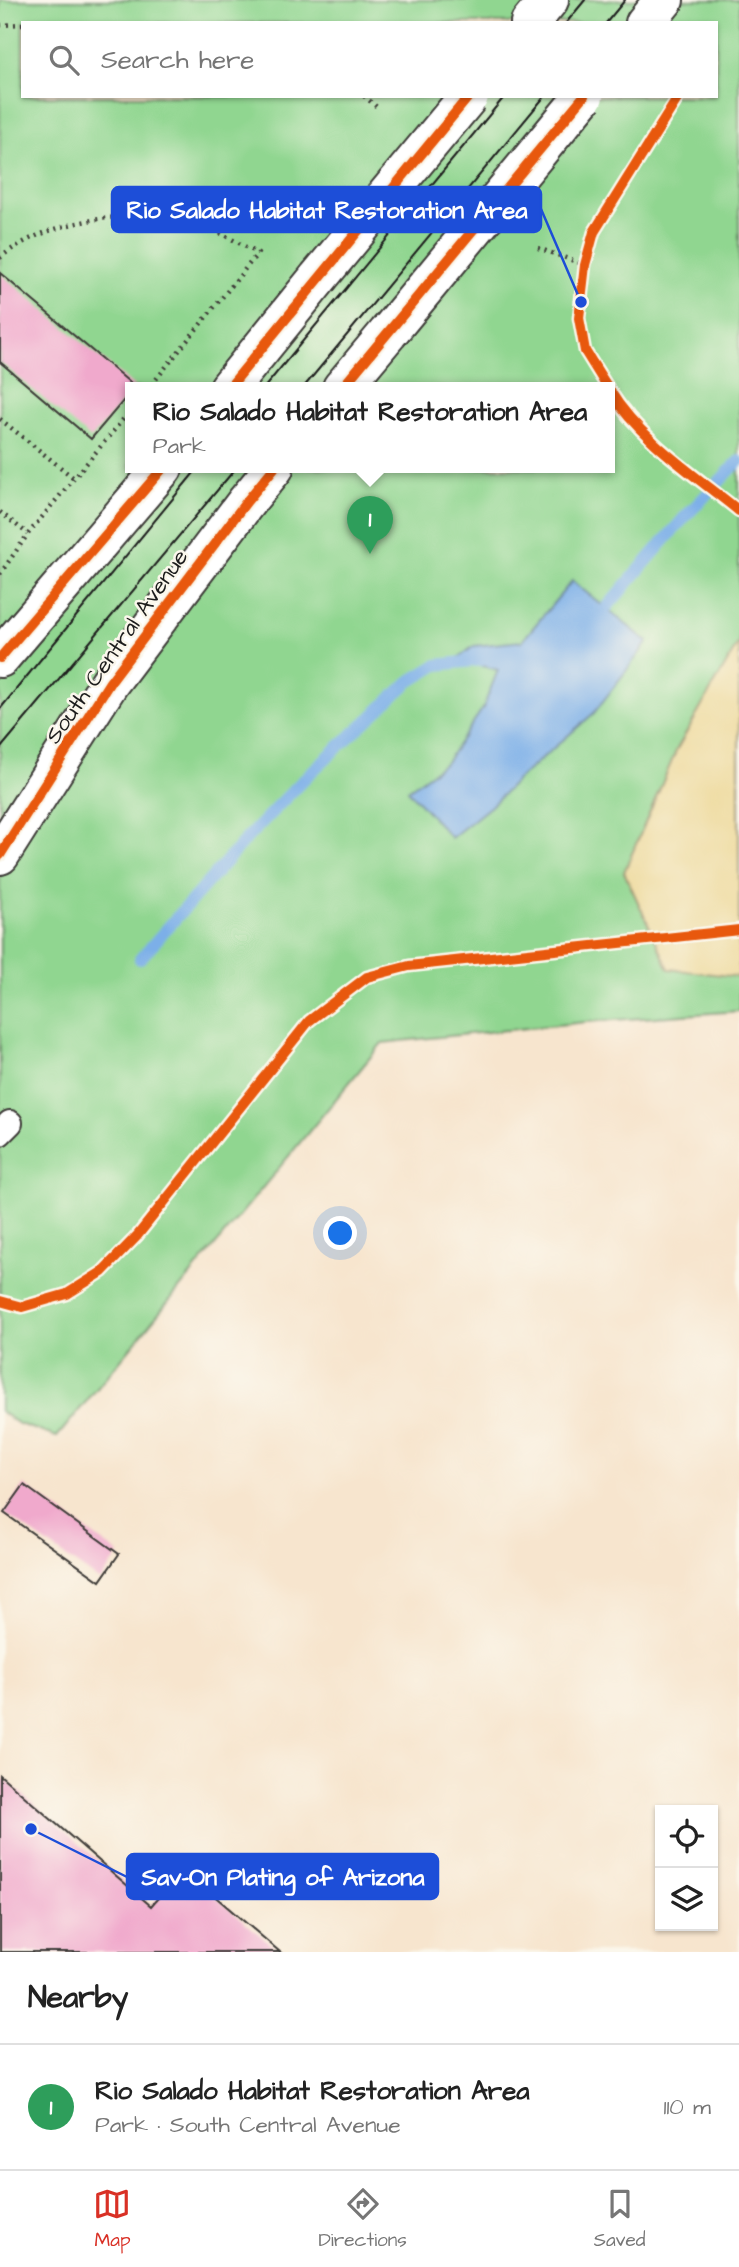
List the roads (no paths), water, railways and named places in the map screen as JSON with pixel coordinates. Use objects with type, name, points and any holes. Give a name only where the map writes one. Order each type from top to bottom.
[{"type":"main road","points":[[532,21],[549,0]]},
{"type":"main road","points":[[647,21],[664,0]]},
{"type":"main road","points":[[234,382],[467,98]]},
{"type":"main road","points":[[347,382],[582,98]]},
{"type":"main road","points":[[0,658],[159,473]]},
{"type":"main road","name":"South Central Avenue","points":[[0,855],[110,682],[270,473]]},
{"type":"water","points":[[572,581],[648,642],[594,713],[491,806],[451,838],[408,790],[446,762],[483,708],[498,670],[457,659],[474,646],[522,641]]},
{"type":"waterway","points":[[595,621],[684,518],[739,461]]},
{"type":"waterway","points":[[140,959],[244,841],[307,776],[409,682],[437,665],[482,660]]},
{"type":"tram line","points":[[568,21],[585,0]]},
{"type":"tram line","points":[[608,21],[625,0]]},
{"type":"tram line","points":[[269,382],[503,98]]},
{"type":"tram line","points":[[308,382],[543,98]]},
{"type":"tram line","points":[[0,709],[194,473]]},
{"type":"tram line","points":[[0,749],[232,473]]},
{"type":"place","name":"Rio Salado Habitat Restoration Area","points":[[581,302]]},
{"type":"place","name":"Rio Salado Habitat Restoration Area","points":[[370,554]]},
{"type":"place","name":"Sav-On Plating of Arizona","points":[[31,1829]]}]
